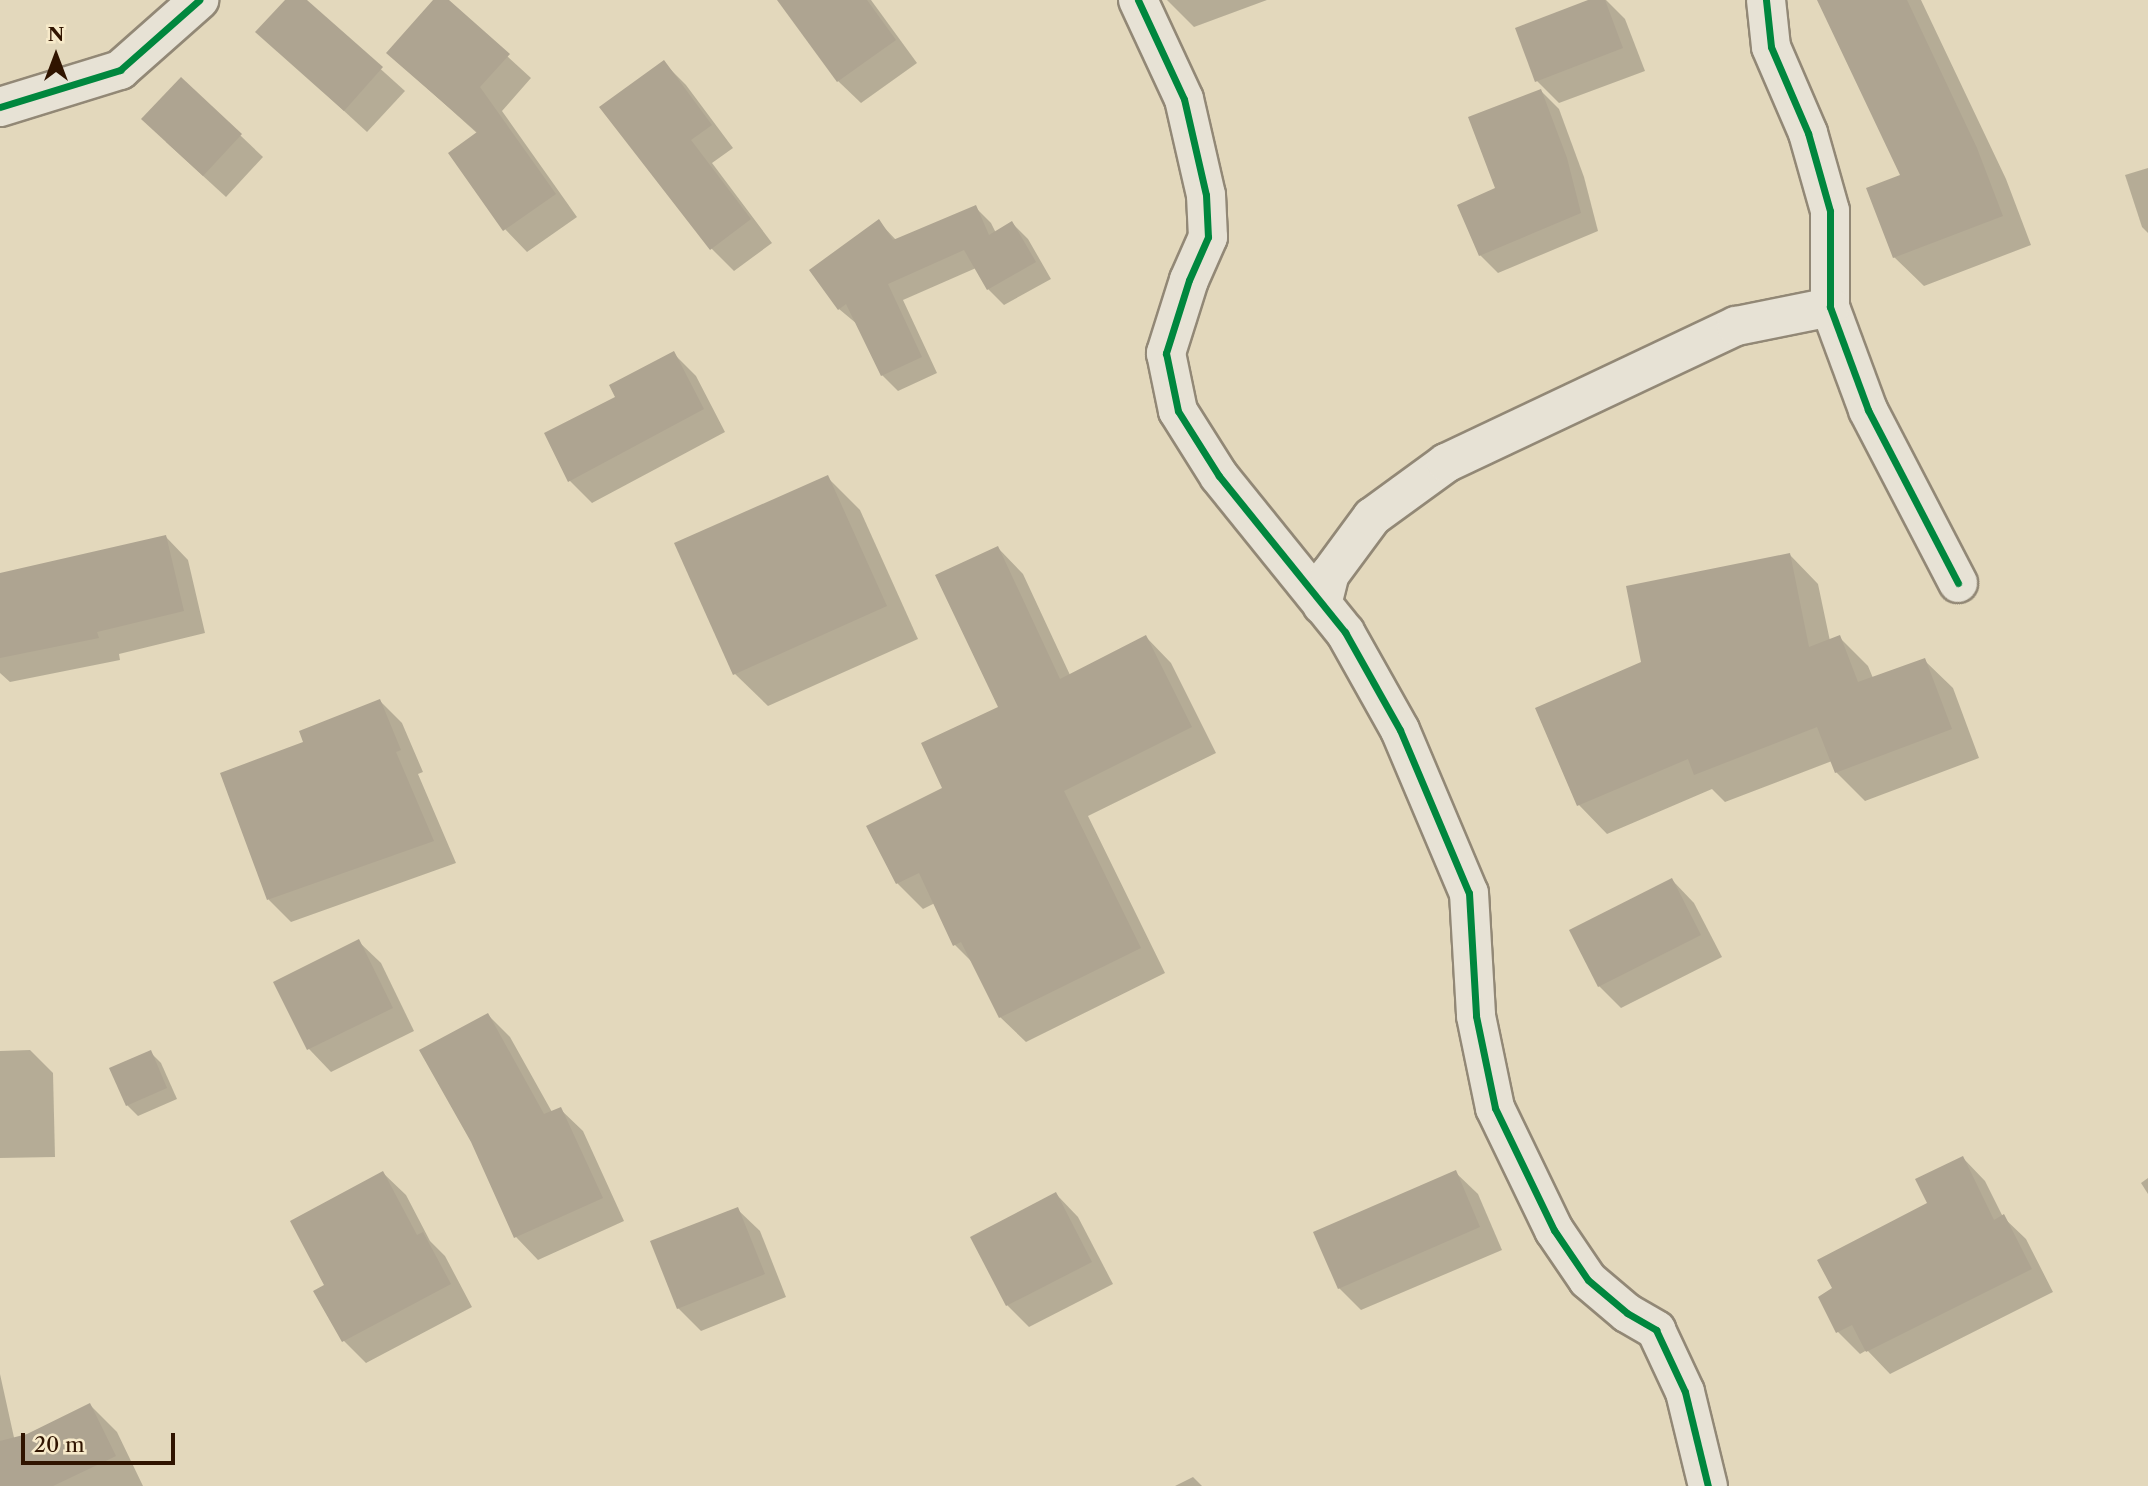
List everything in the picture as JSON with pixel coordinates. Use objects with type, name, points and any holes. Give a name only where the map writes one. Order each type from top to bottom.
[{"type":"street","points":[[0,107],[120,70],[199,0]]},
{"type":"street","points":[[1138,0],[1184,99],[1206,195],[1208,237],[1189,280],[1166,353],[1178,411],[1219,476],[1345,632],[1400,730],[1469,893],[1476,1016],[1495,1108],[1554,1230],[1588,1280],[1627,1313],[1656,1330],[1685,1392],[1708,1486]]},
{"type":"street","points":[[1766,0],[1771,47],[1808,133],[1830,211],[1830,307],[1868,410],[1958,583]]},
{"type":"street","points":[[1322,605],[1330,574],[1372,517],[1446,463],[1736,326],[1830,307]]},
{"type":"building","points":[[285,0],[307,0],[383,67],[344,111],[255,32]]},
{"type":"building","points":[[433,0],[449,0],[510,54],[480,87],[556,194],[503,231],[448,153],[477,132],[386,53]]},
{"type":"building","points":[[777,0],[867,0],[896,40],[837,82]]},
{"type":"building","points":[[1588,0],[1605,0],[1623,48],[1535,82],[1515,28]]},
{"type":"building","points":[[1817,0],[1907,0],[1977,148],[2003,216],[1893,258],[1866,188],[1900,175]]},
{"type":"building","points":[[664,60],[712,125],[691,140],[751,219],[710,250],[599,107]]},
{"type":"building","points":[[181,77],[242,134],[203,176],[141,119]]},
{"type":"building","points":[[1541,89],[1567,158],[1581,213],[1479,256],[1457,205],[1495,188],[1468,117]]},
{"type":"building","points":[[976,205],[989,235],[1012,221],[1036,262],[987,290],[964,250],[888,284],[922,357],[881,376],[846,304],[838,310],[809,270],[879,219],[893,240]]},
{"type":"building","points":[[674,351],[704,409],[568,482],[544,433],[615,397],[609,385]]},
{"type":"building","points":[[828,475],[887,606],[733,675],[674,543]]},
{"type":"building","points":[[166,535],[184,611],[97,632],[99,638],[0,658],[0,573]]},
{"type":"building","points":[[998,546],[1060,679],[1146,635],[1192,727],[1064,791],[1141,948],[999,1018],[961,942],[953,946],[919,873],[896,884],[866,826],[942,788],[921,743],[998,707],[935,575]]},
{"type":"building","points":[[1790,553],[1809,647],[1840,635],[1858,682],[1925,658],[1952,729],[1835,773],[1817,727],[1694,775],[1688,759],[1577,806],[1535,708],[1641,662],[1626,586]]},
{"type":"building","points":[[380,699],[401,750],[396,752],[434,841],[267,900],[220,773],[303,742],[299,731]]},
{"type":"building","points":[[1672,878],[1701,935],[1598,987],[1569,930]]},
{"type":"building","points":[[359,939],[393,1008],[307,1050],[273,982]]},
{"type":"building","points":[[488,1013],[544,1114],[561,1107],[603,1198],[514,1238],[471,1142],[419,1050]]},
{"type":"building","points":[[151,1050],[167,1088],[126,1106],[109,1068]]},
{"type":"building","points":[[1963,1156],[1994,1220],[2004,1214],[2032,1269],[1866,1352],[1852,1325],[1836,1333],[1818,1297],[1832,1288],[1817,1260],[1927,1203],[1915,1179]]},
{"type":"building","points":[[1456,1170],[1480,1227],[1338,1289],[1313,1232]]},
{"type":"building","points":[[383,1171],[417,1235],[423,1232],[451,1284],[342,1342],[313,1291],[324,1285],[290,1221]]},
{"type":"building","points":[[1056,1192],[1092,1262],[1006,1306],[970,1237]]},
{"type":"building","points":[[738,1207],[765,1274],[677,1309],[650,1241]]},
{"type":"building","points":[[90,1403],[116,1456],[53,1486],[0,1486],[0,1441],[27,1434]]},
{"type":"cycle path","points":[[0,107],[120,70],[199,0]]},
{"type":"cycle path","points":[[1138,0],[1184,99],[1206,195],[1208,237],[1189,280],[1166,353],[1178,411],[1219,476],[1345,632],[1400,730],[1469,893],[1476,1016],[1495,1108],[1554,1230],[1588,1280],[1627,1313],[1656,1330],[1685,1392],[1708,1486]]},
{"type":"cycle path","points":[[1766,0],[1771,47],[1808,133],[1830,211],[1830,307],[1868,410],[1958,583]]}]
